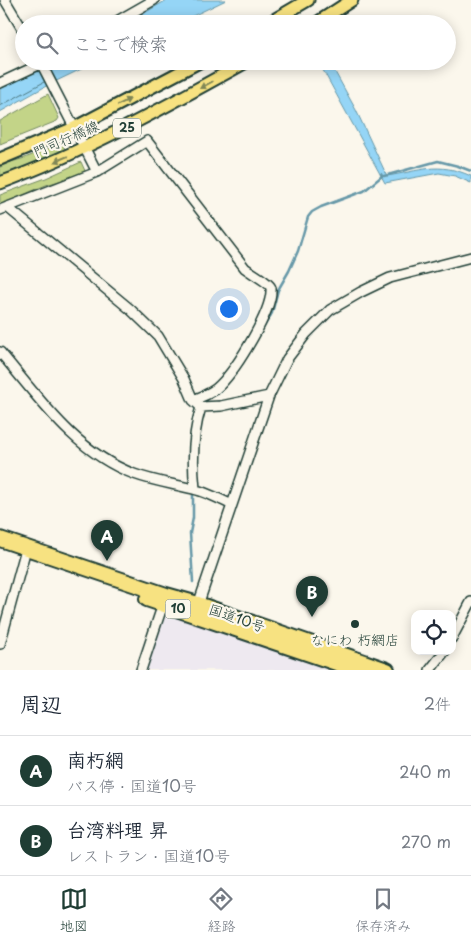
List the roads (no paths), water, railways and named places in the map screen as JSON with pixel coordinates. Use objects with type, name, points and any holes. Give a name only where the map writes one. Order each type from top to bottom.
[{"type":"highway","name":"国道10号","points":[[0,538],[164,600]]},
{"type":"highway","name":"国道10号","points":[[0,548],[387,670]]},
{"type":"highway","name":"国道10号","points":[[196,609],[357,670]]},
{"type":"main road","points":[[329,15],[352,0]]},
{"type":"main road","points":[[283,15],[306,1]]},
{"type":"main road","name":"門司行橋線","points":[[0,159],[74,128],[184,70]]},
{"type":"main road","name":"門司行橋線","points":[[0,183],[85,148],[166,107],[232,70]]},
{"type":"street","points":[[5,0],[15,17]]},
{"type":"street","points":[[128,15],[154,0]]},
{"type":"street","points":[[0,83],[27,70]]},
{"type":"street","points":[[47,70],[74,128],[98,172]]},
{"type":"street","points":[[3,209],[98,172],[147,141],[244,268],[268,283],[271,288],[268,307],[239,360],[220,386],[207,395],[193,400]]},
{"type":"street","points":[[3,209],[130,309],[158,336],[184,379],[193,400],[201,407],[220,406],[269,396]]},
{"type":"street","points":[[196,609],[206,585],[269,396],[287,359],[306,334],[330,310],[390,278],[471,257]]},
{"type":"street","points":[[0,352],[67,431],[93,452],[132,473],[156,481],[195,489],[232,504]]},
{"type":"street","points":[[195,489],[194,448],[197,419],[201,407]]},
{"type":"street","points":[[0,644],[24,556]]},
{"type":"street","points":[[142,670],[164,600]]},
{"type":"street","points":[[456,630],[471,602]]},
{"type":"street","points":[[430,670],[442,655]]},
{"type":"water","points":[[167,0],[226,0],[195,15],[141,15]]},
{"type":"water","points":[[34,70],[79,70],[0,112],[0,87]]},
{"type":"water","points":[[323,70],[334,70],[356,110],[387,176],[429,168],[439,168],[459,171],[471,176],[471,183],[455,176],[439,173],[385,183]]},
{"type":"waterway","points":[[384,176],[438,161],[471,171]]},
{"type":"waterway","points":[[259,335],[272,313],[278,290],[298,251],[308,217],[312,212],[321,207],[364,191],[382,176],[381,174]]},
{"type":"waterway","points":[[204,400],[219,393],[222,389]]},
{"type":"waterway","points":[[194,419],[196,407]]},
{"type":"waterway","points":[[193,491],[193,518],[190,533],[193,582]]},
{"type":"place","name":"南朽網","points":[[107,561]]},
{"type":"place","name":"台湾料理 昇","points":[[312,617]]},
{"type":"place","name":"なにわ 朽網店","points":[[355,624]]}]
